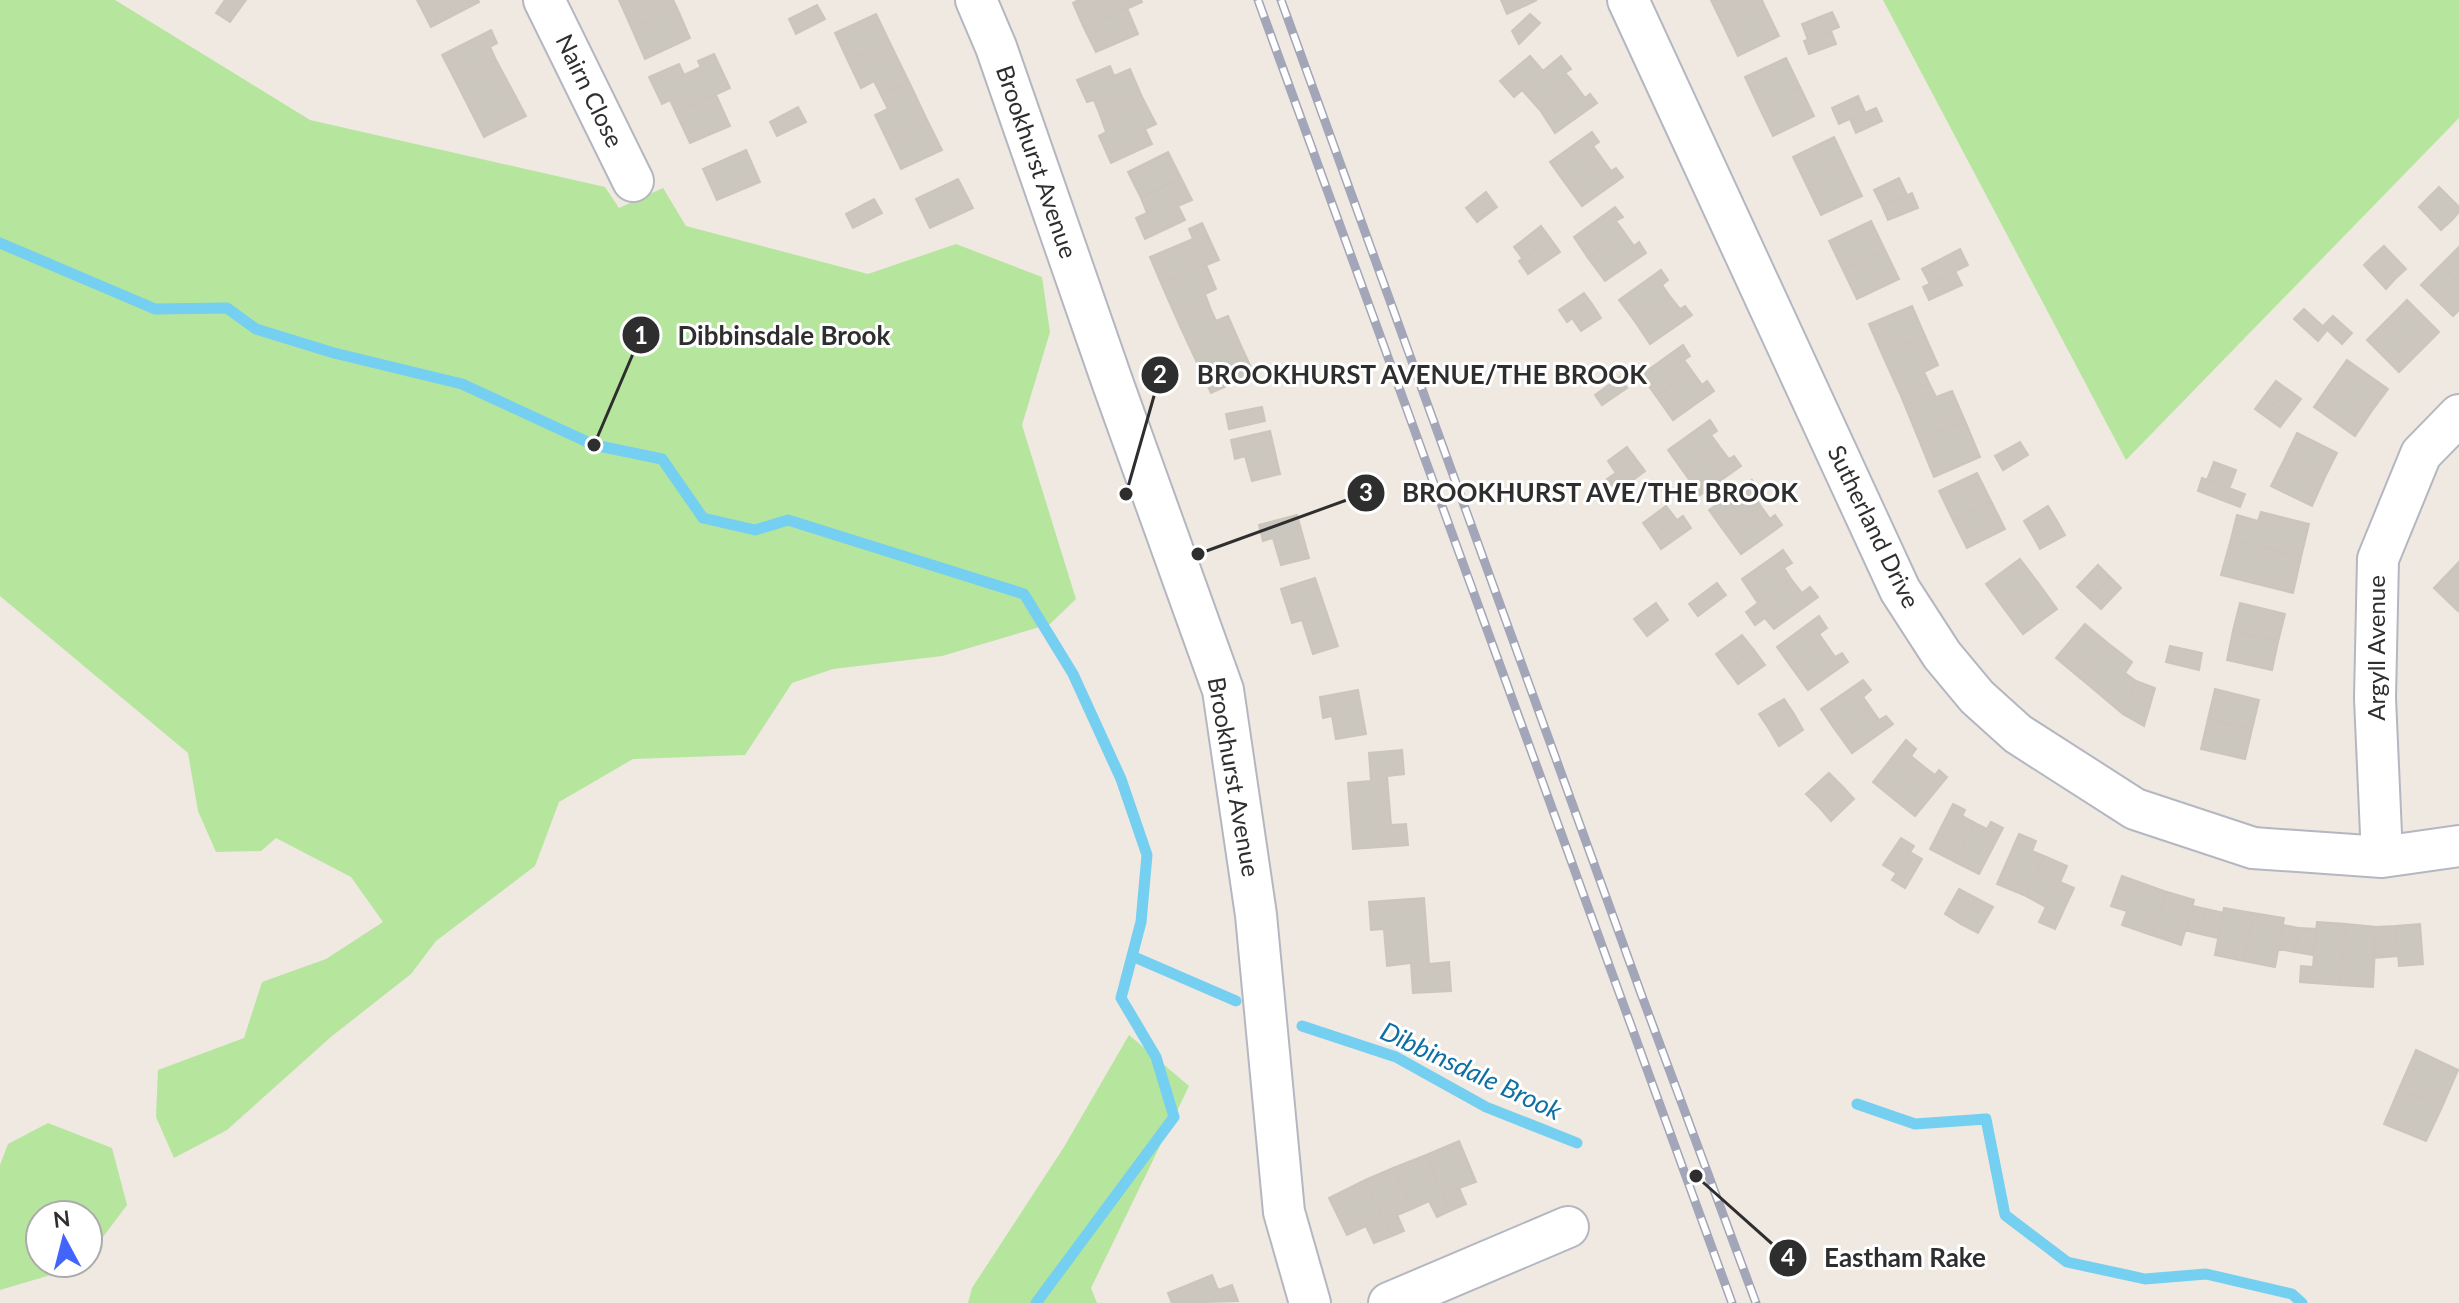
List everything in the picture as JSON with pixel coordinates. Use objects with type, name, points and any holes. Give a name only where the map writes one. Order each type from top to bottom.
[{"type":"street","name":"Nairn Close","points":[[544,0],[633,181]]},
{"type":"street","name":"Brookhurst Avenue","points":[[976,0],[996,47],[1223,690],[1256,915],[1284,1212],[1310,1303]]},
{"type":"street","name":"Sutherland Drive","points":[[1628,0],[1900,590],[1942,655],[1977,697],[2018,734],[2135,809],[2253,848],[2382,857],[2459,846]]},
{"type":"street","name":"Argyll Avenue","points":[[2382,857],[2375,698],[2378,559],[2421,454],[2459,415]]},
{"type":"street","points":[[1389,1303],[1568,1227]]},
{"type":"green space","points":[[0,0],[115,0],[310,120],[605,187],[619,208],[663,188],[686,226],[868,274],[956,244],[1042,277],[1050,332],[1022,425],[1076,599],[1050,624],[942,656],[833,669],[792,683],[745,755],[633,759],[559,802],[535,866],[436,941],[411,974],[332,1036],[227,1130],[174,1158],[156,1117],[158,1070],[244,1038],[262,982],[326,959],[383,922],[351,877],[276,838],[261,851],[216,852],[198,811],[188,753],[0,596]]},
{"type":"green space","points":[[1883,0],[2459,0],[2459,118],[2126,460]]},
{"type":"green space","points":[[1129,1035],[1189,1086],[1091,1288],[1097,1303],[968,1303],[972,1288],[1064,1147]]},
{"type":"green space","points":[[48,1123],[112,1148],[127,1205],[104,1236],[104,1199],[24,1199],[24,1279],[37,1279],[0,1290],[0,1165],[8,1144]]},
{"type":"building","points":[[225,0],[246,0],[230,22],[216,13]]},
{"type":"building","points":[[417,0],[478,0],[479,2],[431,27]]},
{"type":"building","points":[[619,0],[673,0],[677,8],[632,29]]},
{"type":"building","points":[[1079,0],[1142,2],[1084,28],[1073,3]]},
{"type":"building","points":[[1501,0],[1537,0],[1507,14]]},
{"type":"building","points":[[1711,0],[1762,0],[1765,7],[1724,27]]},
{"type":"building","points":[[817,5],[825,19],[796,34],[789,19]]},
{"type":"building","points":[[1765,7],[1779,36],[1738,56],[1724,27]]},
{"type":"building","points":[[677,8],[690,38],[645,59],[632,29]]},
{"type":"building","points":[[1127,8],[1138,34],[1096,52],[1084,28]]},
{"type":"building","points":[[1832,12],[1839,27],[1808,40],[1802,24]]},
{"type":"building","points":[[876,14],[889,41],[848,61],[835,33]]},
{"type":"building","points":[[1530,14],[1540,23],[1519,44],[1512,31]]},
{"type":"building","points":[[491,30],[497,43],[490,47],[496,60],[455,80],[442,55]]},
{"type":"building","points":[[1831,31],[1836,44],[1809,54],[1804,41]]},
{"type":"building","points":[[889,41],[909,82],[881,95],[874,81],[861,88],[848,61]]},
{"type":"building","points":[[714,54],[730,88],[676,113],[670,100],[662,104],[649,77],[679,64],[684,75],[701,67],[698,61]]},
{"type":"building","points":[[1530,56],[1543,71],[1561,56],[1571,69],[1565,73],[1573,82],[1540,110],[1522,90],[1514,97],[1500,81]]},
{"type":"building","points":[[1786,58],[1800,87],[1759,107],[1745,77]]},
{"type":"building","points":[[496,60],[526,116],[484,137],[455,80]]},
{"type":"building","points":[[1110,66],[1114,76],[1130,69],[1142,97],[1100,115],[1094,100],[1087,102],[1077,80]]},
{"type":"building","points":[[909,82],[928,122],[888,142],[875,115],[888,109],[881,95]]},
{"type":"building","points":[[1573,82],[1585,98],[1590,94],[1597,103],[1555,133],[1540,110]]},
{"type":"building","points":[[1800,87],[1814,116],[1773,136],[1759,107]]},
{"type":"building","points":[[716,95],[730,126],[690,143],[676,113]]},
{"type":"building","points":[[1858,96],[1865,112],[1839,124],[1832,108]]},
{"type":"building","points":[[1142,97],[1156,124],[1145,129],[1152,144],[1111,163],[1099,136],[1106,132],[1100,115]]},
{"type":"building","points":[[798,107],[806,122],[777,136],[770,122]]},
{"type":"building","points":[[1876,108],[1882,121],[1856,133],[1850,119]]},
{"type":"building","points":[[928,122],[942,150],[901,169],[888,142]]},
{"type":"building","points":[[1592,132],[1599,142],[1593,146],[1601,157],[1565,183],[1550,162]]},
{"type":"building","points":[[1834,137],[1848,167],[1807,186],[1793,157]]},
{"type":"building","points":[[746,150],[760,182],[717,200],[703,169]]},
{"type":"building","points":[[1168,152],[1181,178],[1141,198],[1128,172]]},
{"type":"building","points":[[1601,157],[1611,171],[1616,168],[1623,177],[1582,206],[1565,183]]},
{"type":"building","points":[[1848,167],[1862,196],[1821,215],[1807,186]]},
{"type":"building","points":[[1181,178],[1192,200],[1178,206],[1185,220],[1145,239],[1136,218],[1147,213],[1141,198]]},
{"type":"building","points":[[1899,178],[1907,195],[1882,206],[1874,190]]},
{"type":"building","points":[[958,179],[973,208],[930,228],[916,199]]},
{"type":"building","points":[[2439,187],[2459,207],[2452,220],[2429,197]]},
{"type":"building","points":[[1486,192],[1497,207],[1477,222],[1466,208]]},
{"type":"building","points":[[1912,193],[1918,208],[1888,220],[1882,206]]},
{"type":"building","points":[[2429,197],[2452,220],[2441,230],[2419,207]]},
{"type":"building","points":[[874,199],[882,213],[853,228],[846,214]]},
{"type":"building","points":[[1615,207],[1623,217],[1616,221],[1624,232],[1588,258],[1574,237]]},
{"type":"building","points":[[1871,221],[1885,250],[1843,270],[1829,241]]},
{"type":"building","points":[[1202,223],[1219,260],[1161,283],[1150,257],[1193,239],[1189,229]]},
{"type":"building","points":[[1541,226],[1550,238],[1523,259],[1514,247]]},
{"type":"building","points":[[1624,232],[1634,246],[1639,242],[1646,253],[1605,281],[1588,258]]},
{"type":"building","points":[[1550,238],[1560,252],[1528,274],[1519,261]]},
{"type":"building","points":[[2384,246],[2406,269],[2396,278],[2374,255]]},
{"type":"building","points":[[2459,247],[2459,282],[2441,265]]},
{"type":"building","points":[[1960,249],[1968,265],[1930,284],[1922,269]]},
{"type":"building","points":[[1885,250],[1899,279],[1857,299],[1843,270]]},
{"type":"building","points":[[2374,255],[2396,278],[2386,289],[2364,265]]},
{"type":"building","points":[[1206,265],[1216,289],[1205,294],[1211,310],[1179,324],[1161,283]]},
{"type":"building","points":[[2441,265],[2459,282],[2459,310],[2453,316],[2421,285]]},
{"type":"building","points":[[1661,270],[1668,280],[1662,285],[1669,295],[1634,320],[1619,300]]},
{"type":"building","points":[[1955,271],[1962,285],[1929,300],[1923,287]]},
{"type":"building","points":[[1584,293],[1592,304],[1567,322],[1559,310]]},
{"type":"building","points":[[1669,295],[1680,309],[1685,306],[1692,315],[1650,344],[1634,320]]},
{"type":"building","points":[[2407,300],[2439,332],[2419,352],[2387,320]]},
{"type":"building","points":[[1592,304],[1601,318],[1581,331],[1572,318]]},
{"type":"building","points":[[1912,306],[1925,336],[1882,354],[1869,324]]},
{"type":"building","points":[[2304,309],[2327,330],[2318,341],[2294,319]]},
{"type":"building","points":[[1211,310],[1216,321],[1228,316],[1242,348],[1199,367],[1179,324]]},
{"type":"building","points":[[2333,316],[2352,333],[2342,344],[2323,326]]},
{"type":"building","points":[[2387,320],[2419,352],[2399,372],[2367,340]]},
{"type":"building","points":[[1925,336],[1938,365],[1924,372],[1929,383],[1901,396],[1882,354]]},
{"type":"building","points":[[1683,345],[1690,356],[1684,360],[1692,371],[1656,396],[1641,375]]},
{"type":"building","points":[[1242,348],[1254,374],[1211,393],[1199,367]]},
{"type":"building","points":[[2347,360],[2388,389],[2371,412],[2330,384]]},
{"type":"building","points":[[1692,371],[1702,385],[1707,381],[1714,391],[1673,420],[1656,396]]},
{"type":"building","points":[[1620,377],[1627,388],[1602,405],[1595,395]]},
{"type":"building","points":[[2276,381],[2301,399],[2289,415],[2264,397]]},
{"type":"building","points":[[1929,383],[1936,397],[1952,391],[1965,421],[1919,440],[1901,396]]},
{"type":"building","points":[[2330,384],[2371,412],[2355,436],[2314,407]]},
{"type":"building","points":[[2264,397],[2289,415],[2280,427],[2255,409]]},
{"type":"building","points":[[1262,407],[1265,421],[1229,429],[1226,414]]},
{"type":"building","points":[[1710,420],[1717,431],[1711,435],[1719,446],[1683,471],[1668,450]]},
{"type":"building","points":[[1965,421],[1980,457],[1934,477],[1919,440]]},
{"type":"building","points":[[1270,431],[1280,474],[1252,481],[1245,456],[1235,459],[1231,440]]},
{"type":"building","points":[[2297,433],[2337,453],[2324,479],[2284,460]]},
{"type":"building","points":[[2020,442],[2028,455],[2003,470],[1995,456]]},
{"type":"building","points":[[1719,446],[1729,459],[1734,456],[1741,466],[1700,495],[1683,471]]},
{"type":"building","points":[[1627,447],[1636,459],[1616,473],[1608,461]]},
{"type":"building","points":[[1636,459],[1645,471],[1617,492],[1607,479]]},
{"type":"building","points":[[2284,460],[2324,479],[2312,506],[2271,486]]},
{"type":"building","points":[[2214,462],[2236,470],[2229,489],[2207,480]]},
{"type":"building","points":[[1977,473],[1991,501],[1953,520],[1939,491]]},
{"type":"building","points":[[2202,478],[2245,494],[2240,507],[2198,491]]},
{"type":"building","points":[[1752,480],[1759,490],[1753,494],[1760,505],[1724,531],[1709,510]]},
{"type":"building","points":[[1991,501],[2005,529],[1967,548],[1953,520]]},
{"type":"building","points":[[1760,505],[1770,519],[1775,515],[1782,525],[1741,554],[1724,531]]},
{"type":"building","points":[[1666,506],[1677,520],[1653,537],[1643,523]]},
{"type":"building","points":[[2048,506],[2057,521],[2033,536],[2024,521]]},
{"type":"building","points":[[2261,512],[2309,524],[2301,557],[2231,539],[2237,515],[2258,521]]},
{"type":"building","points":[[1297,515],[1309,558],[1281,565],[1273,538],[1263,541],[1259,525]]},
{"type":"building","points":[[1683,516],[1691,528],[1661,549],[1653,537]]},
{"type":"building","points":[[2057,521],[2065,535],[2040,549],[2033,536]]},
{"type":"building","points":[[2231,539],[2301,557],[2293,593],[2221,575]]},
{"type":"building","points":[[1783,550],[1792,563],[1784,568],[1791,579],[1758,603],[1742,579]]},
{"type":"building","points":[[2020,559],[2039,584],[2005,610],[1986,584]]},
{"type":"building","points":[[2459,562],[2459,610],[2458,611],[2434,588]]},
{"type":"building","points":[[2098,565],[2110,577],[2090,599],[2077,587]]},
{"type":"building","points":[[2110,577],[2121,588],[2101,609],[2090,599]]},
{"type":"building","points":[[1315,578],[1338,646],[1313,654],[1302,620],[1292,623],[1281,589]]},
{"type":"building","points":[[1791,579],[1802,593],[1810,587],[1818,597],[1774,629],[1765,618],[1755,625],[1746,612]]},
{"type":"building","points":[[1717,583],[1726,595],[1698,616],[1689,604]]},
{"type":"building","points":[[2039,584],[2057,609],[2023,634],[2005,610]]},
{"type":"building","points":[[1656,603],[1668,620],[1647,636],[1634,619]]},
{"type":"building","points":[[2240,603],[2285,614],[2278,642],[2233,631]]},
{"type":"building","points":[[1819,616],[1827,628],[1819,634],[1826,644],[1792,668],[1777,647]]},
{"type":"building","points":[[2085,624],[2109,644],[2080,678],[2056,658]]},
{"type":"building","points":[[2233,631],[2278,642],[2272,670],[2227,660]]},
{"type":"building","points":[[1742,635],[1754,650],[1727,669],[1716,654]]},
{"type":"building","points":[[1826,644],[1835,657],[1842,653],[1848,662],[1808,690],[1792,668]]},
{"type":"building","points":[[2109,644],[2132,662],[2125,673],[2136,681],[2123,714],[2080,678]]},
{"type":"building","points":[[2170,646],[2202,653],[2199,670],[2166,662]]},
{"type":"building","points":[[1754,650],[1765,665],[1738,684],[1727,669]]},
{"type":"building","points":[[1863,680],[1871,690],[1863,697],[1870,707],[1836,731],[1821,709]]},
{"type":"building","points":[[2136,681],[2155,688],[2144,726],[2123,714]]},
{"type":"building","points":[[2215,689],[2259,700],[2252,729],[2208,719]]},
{"type":"building","points":[[1358,690],[1366,734],[1336,739],[1332,716],[1323,718],[1320,697]]},
{"type":"building","points":[[1784,699],[1794,714],[1769,729],[1759,714]]},
{"type":"building","points":[[1870,707],[1879,720],[1886,716],[1893,724],[1852,753],[1836,731]]},
{"type":"building","points":[[1794,714],[1803,730],[1779,746],[1769,729]]},
{"type":"building","points":[[2208,719],[2252,729],[2245,759],[2201,749]]},
{"type":"building","points":[[1906,740],[1916,749],[1911,756],[1923,766],[1895,800],[1873,782]]},
{"type":"building","points":[[1402,750],[1404,774],[1387,776],[1391,825],[1406,824],[1408,845],[1353,849],[1348,783],[1371,781],[1369,753]]},
{"type":"building","points":[[1923,766],[1935,775],[1939,770],[1947,777],[1915,816],[1895,800]]},
{"type":"building","points":[[1829,773],[1842,786],[1819,807],[1806,794]]},
{"type":"building","points":[[1842,786],[1854,799],[1831,821],[1819,807]]},
{"type":"building","points":[[1953,804],[1965,810],[1962,816],[1975,823],[1955,862],[1930,849]]},
{"type":"building","points":[[1991,822],[2003,828],[1979,874],[1955,862],[1975,823],[1987,829]]},
{"type":"building","points":[[2019,834],[2036,841],[2032,851],[2044,856],[2026,896],[1997,884]]},
{"type":"building","points":[[1901,838],[1914,846],[1896,873],[1883,865]]},
{"type":"building","points":[[1910,852],[1922,859],[1905,888],[1892,880]]},
{"type":"building","points":[[2044,856],[2067,866],[2060,882],[2074,888],[2055,929],[2039,922],[2046,907],[2026,896]]},
{"type":"building","points":[[2122,876],[2167,892],[2151,935],[2122,925],[2127,911],[2111,906]]},
{"type":"building","points":[[1959,889],[1976,898],[1961,924],[1945,914]]},
{"type":"building","points":[[2167,892],[2194,900],[2181,945],[2151,935]]},
{"type":"building","points":[[1424,898],[1429,964],[1449,962],[1451,991],[1413,993],[1411,963],[1387,966],[1384,929],[1371,930],[1369,902]]},
{"type":"building","points":[[1976,898],[1993,907],[1978,933],[1961,924]]},
{"type":"building","points":[[2193,906],[2206,909],[2200,934],[2185,930]]},
{"type":"building","points":[[2224,908],[2253,913],[2244,961],[2215,955]]},
{"type":"building","points":[[2206,909],[2224,913],[2218,938],[2200,934]]},
{"type":"building","points":[[2253,913],[2284,918],[2275,967],[2244,961]]},
{"type":"building","points":[[2317,922],[2346,924],[2340,985],[2300,982],[2301,966],[2313,967]]},
{"type":"building","points":[[2346,924],[2376,927],[2373,987],[2340,985]]},
{"type":"building","points":[[2420,924],[2423,964],[2399,966],[2396,926]]},
{"type":"building","points":[[2283,925],[2299,928],[2295,952],[2279,949]]},
{"type":"building","points":[[2396,926],[2398,956],[2374,958],[2376,927]]},
{"type":"building","points":[[2299,928],[2317,929],[2313,955],[2295,952]]},
{"type":"building","points":[[2416,1050],[2458,1070],[2442,1107],[2399,1089]]},
{"type":"building","points":[[2399,1089],[2442,1107],[2426,1141],[2384,1124]]},
{"type":"building","points":[[1459,1141],[1476,1182],[1459,1188],[1466,1204],[1450,1211],[1426,1155]]},
{"type":"building","points":[[1426,1155],[1450,1211],[1437,1217],[1429,1201],[1412,1209],[1393,1168]]},
{"type":"building","points":[[1393,1168],[1412,1209],[1397,1215],[1404,1231],[1392,1236],[1365,1180]]},
{"type":"building","points":[[1365,1180],[1392,1236],[1374,1243],[1366,1226],[1347,1235],[1329,1198]]},
{"type":"building","points":[[1212,1275],[1218,1290],[1232,1285],[1238,1301],[1172,1303],[1168,1293]]},
{"type":"waterway","name":"Dibbinsdale Brook","points":[[0,243],[155,309],[227,308],[256,329],[334,353],[462,384],[594,445],[662,459],[703,518],[755,530],[788,520],[1024,594],[1073,674],[1121,779],[1147,855],[1141,922],[1121,998],[1156,1057],[1174,1117],[1036,1303]]},
{"type":"waterway","name":"Dibbinsdale Brook","points":[[1132,956],[1236,1001]]},
{"type":"waterway","name":"Dibbinsdale Brook","points":[[1302,1026],[1396,1057],[1486,1107],[1577,1143]]},
{"type":"waterway","name":"Dibbinsdale Brook","points":[[1857,1104],[1915,1124],[1986,1119],[2005,1215],[2067,1262],[2145,1279],[2206,1274],[2292,1294],[2302,1303]]},
{"type":"railway","points":[[1258,0],[1732,1303]]},
{"type":"railway","points":[[1281,0],[1756,1303]]},
{"type":"place","name":"Dibbinsdale Brook","points":[[594,445]]},
{"type":"place","name":"BROOKHURST AVENUE/THE BROOK","points":[[1126,494]]},
{"type":"place","name":"BROOKHURST AVE/THE BROOK","points":[[1198,554]]},
{"type":"place","name":"Eastham Rake","points":[[1696,1176]]}]
